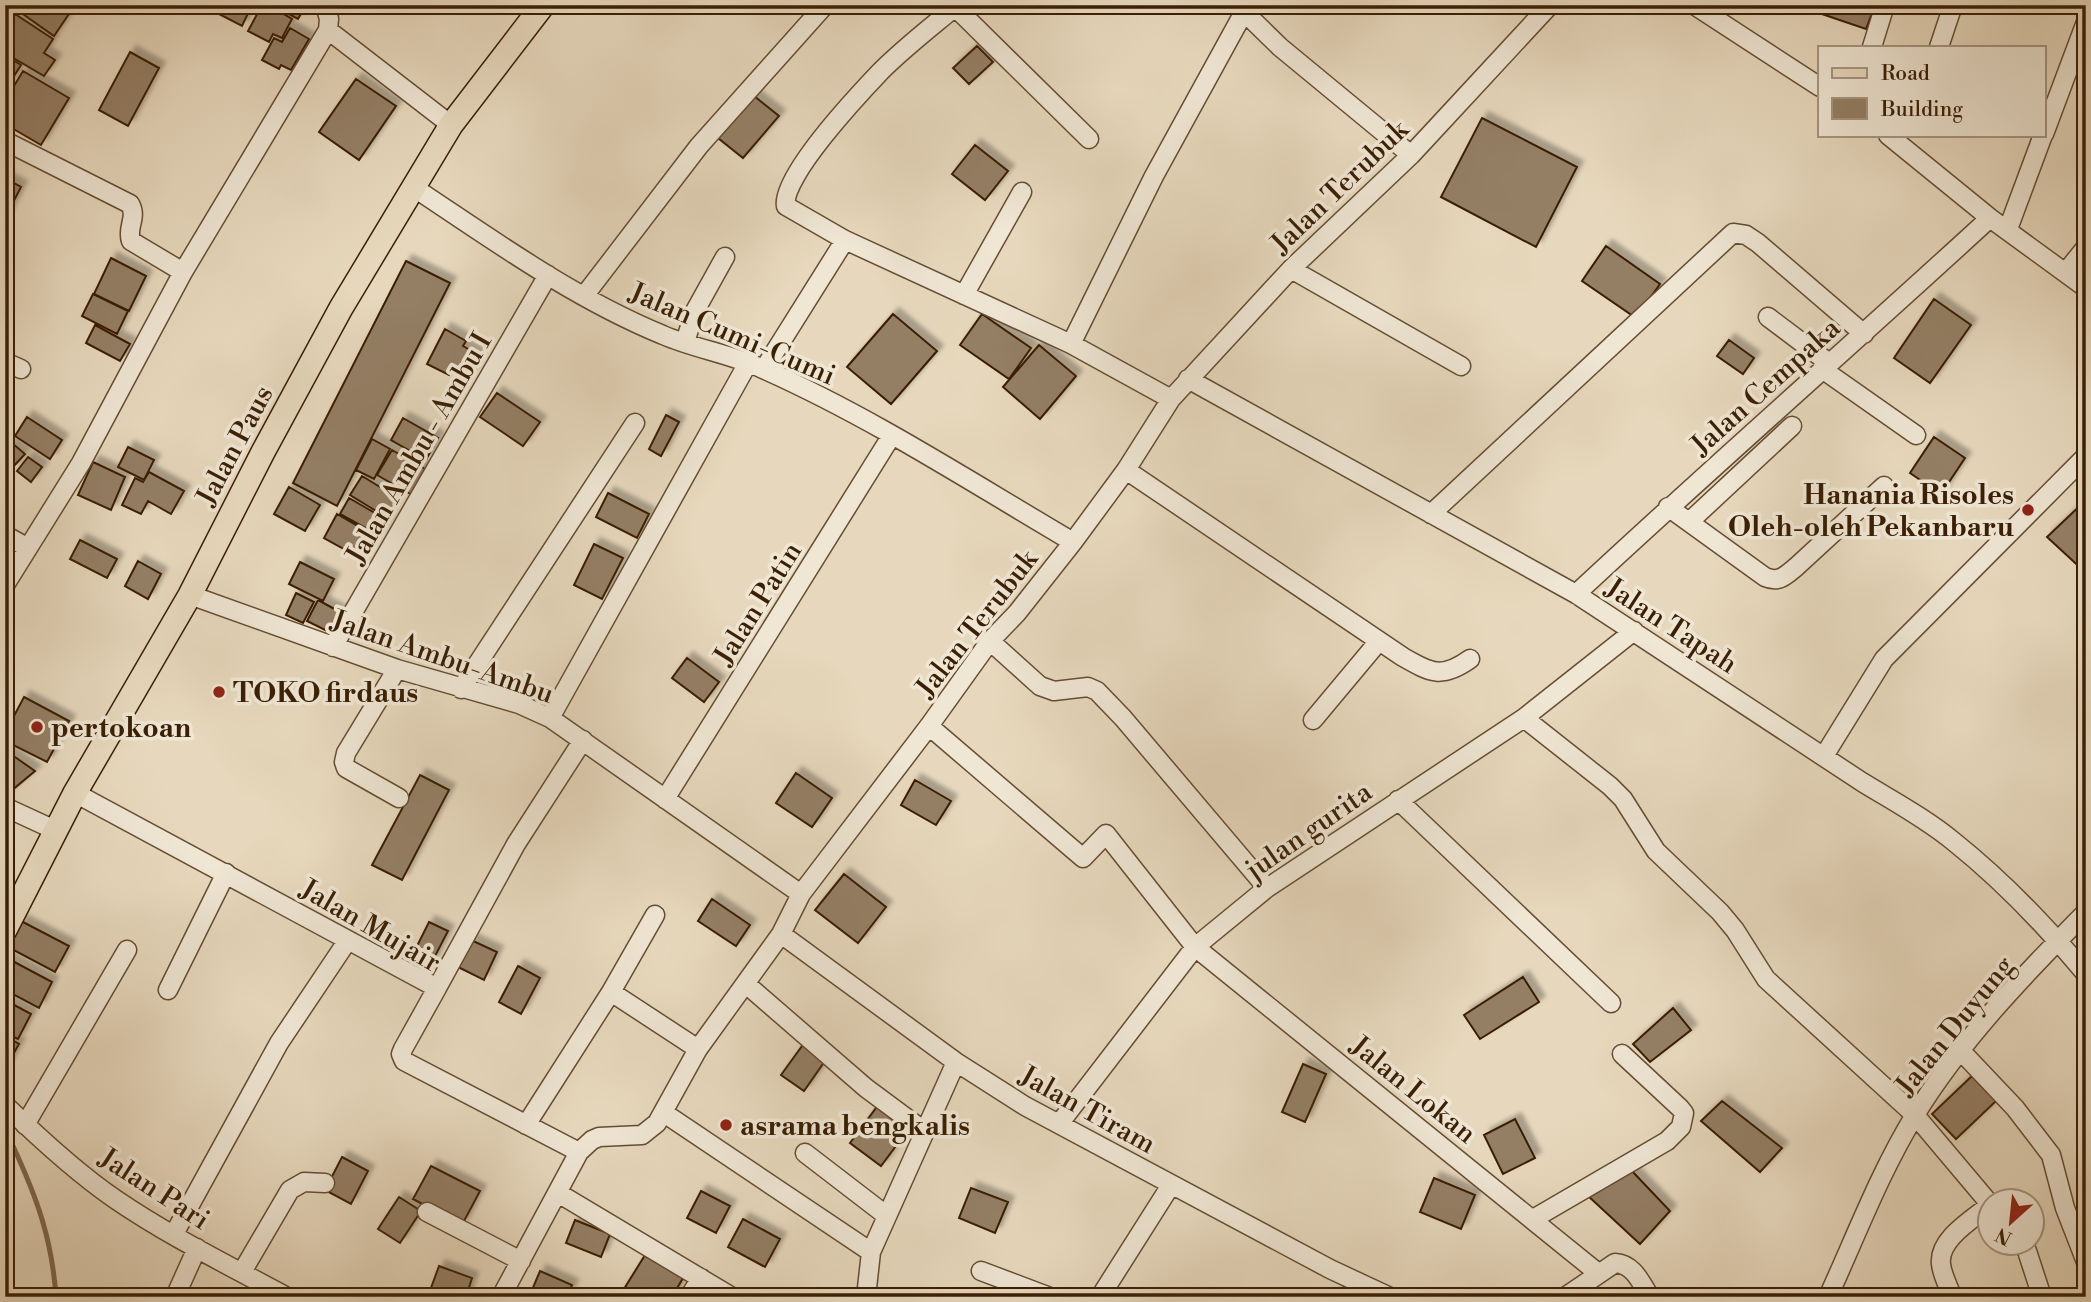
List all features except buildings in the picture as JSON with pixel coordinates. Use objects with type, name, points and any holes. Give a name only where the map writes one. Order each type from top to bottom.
[{"type":"main road","name":"Jalan Paus","points":[[5,930],[75,793],[190,595],[328,332],[451,125],[543,5]]},
{"type":"street","points":[[5,584],[81,463],[183,272],[328,30],[329,19],[325,5]]},
{"type":"street","points":[[584,296],[699,146],[825,5]]},
{"type":"street","name":"Jalan Terubuk","points":[[579,1152],[599,1137],[642,1135],[657,1123],[698,1049],[781,934],[801,894],[990,641],[1017,613],[1073,542],[1126,470],[1171,398],[1291,269],[1411,155],[1550,5]]},
{"type":"street","points":[[1694,5],[1818,87]]},
{"type":"street","points":[[1872,46],[1885,5]]},
{"type":"street","points":[[1939,46],[1953,5]]},
{"type":"street","points":[[1089,139],[954,6],[882,70],[821,139],[790,184],[786,193],[786,206],[845,240],[1071,345],[1171,398]]},
{"type":"street","points":[[1071,345],[1154,176],[1241,9],[1280,47],[1411,155]]},
{"type":"street","points":[[2046,129],[2086,22]]},
{"type":"street","points":[[328,30],[451,125]]},
{"type":"street","points":[[1893,136],[1990,218],[2086,288]]},
{"type":"street","points":[[2008,229],[2043,136]]},
{"type":"street","points":[[5,141],[130,204],[134,215],[130,231],[131,241],[183,272]]},
{"type":"street","name":"Jalan Cumi-Cumi","points":[[413,187],[584,296],[664,336],[725,353],[756,366],[892,435],[1073,542]]},
{"type":"street","points":[[964,295],[1023,192]]},
{"type":"street","name":"Jalan Cempaka","points":[[1576,594],[1990,218]]},
{"type":"street","points":[[1431,514],[1733,233],[1746,235],[1764,247],[1864,334]]},
{"type":"street","points":[[550,718],[756,366],[845,240]]},
{"type":"street","points":[[2066,272],[2086,247]]},
{"type":"street","points":[[685,342],[695,311],[724,257]]},
{"type":"street","points":[[1291,269],[1461,366]]},
{"type":"street","name":"Jalan Ambu - Ambu I","points":[[332,647],[548,275]]},
{"type":"street","points":[[1768,317],[1826,366],[1916,435]]},
{"type":"street","name":"Jalan Tapah","points":[[1188,379],[1576,594],[1951,839],[1993,875],[2058,940],[2086,974]]},
{"type":"street","points":[[461,689],[635,423]]},
{"type":"street","points":[[1689,522],[1792,426]]},
{"type":"street","name":"Jalan Patin","points":[[665,799],[892,435]]},
{"type":"street","points":[[1732,450],[1747,466]]},
{"type":"street","points":[[1824,756],[1884,659],[2082,468]]},
{"type":"street","points":[[1126,470],[1424,669],[1440,674],[1456,669],[1470,659]]},
{"type":"street","points":[[1668,508],[1773,580],[1781,579],[1884,486]]},
{"type":"street","points":[[5,535],[28,548]]},
{"type":"street","name":"Jalan Ambu-Ambu","points":[[190,595],[332,647],[519,705],[550,718],[801,894]]},
{"type":"street","name":"julan gurita","points":[[1059,1124],[1195,947],[1267,888],[1524,718],[1634,631]]},
{"type":"street","points":[[990,641],[1040,686],[1054,691],[1088,687],[1097,691],[1267,888]]},
{"type":"street","points":[[1313,720],[1379,641]]},
{"type":"street","points":[[397,669],[346,753],[344,762],[346,768],[399,798]]},
{"type":"street","points":[[1524,718],[1611,786],[1623,799],[1656,851],[1720,912],[1735,930],[1772,986],[1914,1115],[1976,1188]]},
{"type":"street","name":"Jalan Lokan","points":[[929,726],[1083,858],[1107,835],[1195,947],[1598,1273]]},
{"type":"street","points":[[437,988],[516,844],[583,740]]},
{"type":"street","name":"Jalan Mujair","points":[[75,793],[437,988],[403,1049],[402,1058],[579,1152]]},
{"type":"street","points":[[1398,800],[1611,1003]]},
{"type":"street","points":[[5,807],[57,831]]},
{"type":"street","points":[[168,989],[226,873]]},
{"type":"street","name":"Jalan Duyung","points":[[1828,1297],[1914,1115],[1960,1050],[2086,912]]},
{"type":"street","points":[[526,1125],[611,992],[655,915]]},
{"type":"street","name":"Jalan Tiram","points":[[781,934],[956,1062],[1025,1106],[1330,1269],[1390,1297]]},
{"type":"street","points":[[174,1234],[279,1044],[348,940]]},
{"type":"street","points":[[26,1125],[127,950]]},
{"type":"street","points":[[746,984],[887,1105],[924,1130]]},
{"type":"street","points":[[611,992],[698,1049]]},
{"type":"street","points":[[1960,1050],[2015,1108],[2051,1155],[2065,1208],[2086,1262]]},
{"type":"street","points":[[1533,1219],[1654,1149],[1681,1127],[1684,1113],[1680,1108],[1622,1054]]},
{"type":"street","points":[[866,1297],[871,1252],[956,1062]]},
{"type":"street","name":"Jalan Pari","points":[[5,1105],[114,1199],[287,1297]]},
{"type":"street","points":[[664,1113],[871,1252]]},
{"type":"street","points":[[502,1297],[579,1152]]},
{"type":"street","points":[[805,1153],[887,1216]]},
{"type":"street","points":[[242,1272],[290,1190],[304,1182],[325,1183]]},
{"type":"street","points":[[1100,1297],[1171,1185]]},
{"type":"street","points":[[558,1194],[732,1297]]},
{"type":"street","points":[[427,1212],[521,1261]]},
{"type":"street","points":[[1952,1297],[1940,1264],[1944,1246],[1976,1216]]},
{"type":"street","points":[[175,1297],[197,1248]]},
{"type":"street","points":[[2029,1256],[2042,1297]]},
{"type":"street","points":[[1565,1297],[1615,1263],[1632,1270],[1650,1297]]},
{"type":"street","points":[[981,1271],[1050,1297]]},
{"type":"street","points":[[689,1297],[701,1278]]},
{"type":"waterway","points":[[13,1146],[42,1219],[51,1256],[56,1297]]},
{"type":"place","name":"Hanania Risoles Oleh-oleh Pekanbaru","points":[[2028,510]]},
{"type":"place","name":"TOKO firdaus","points":[[219,692]]},
{"type":"place","name":"pertokoan","points":[[37,727]]},
{"type":"place","name":"asrama bengkalis","points":[[726,1125]]}]
